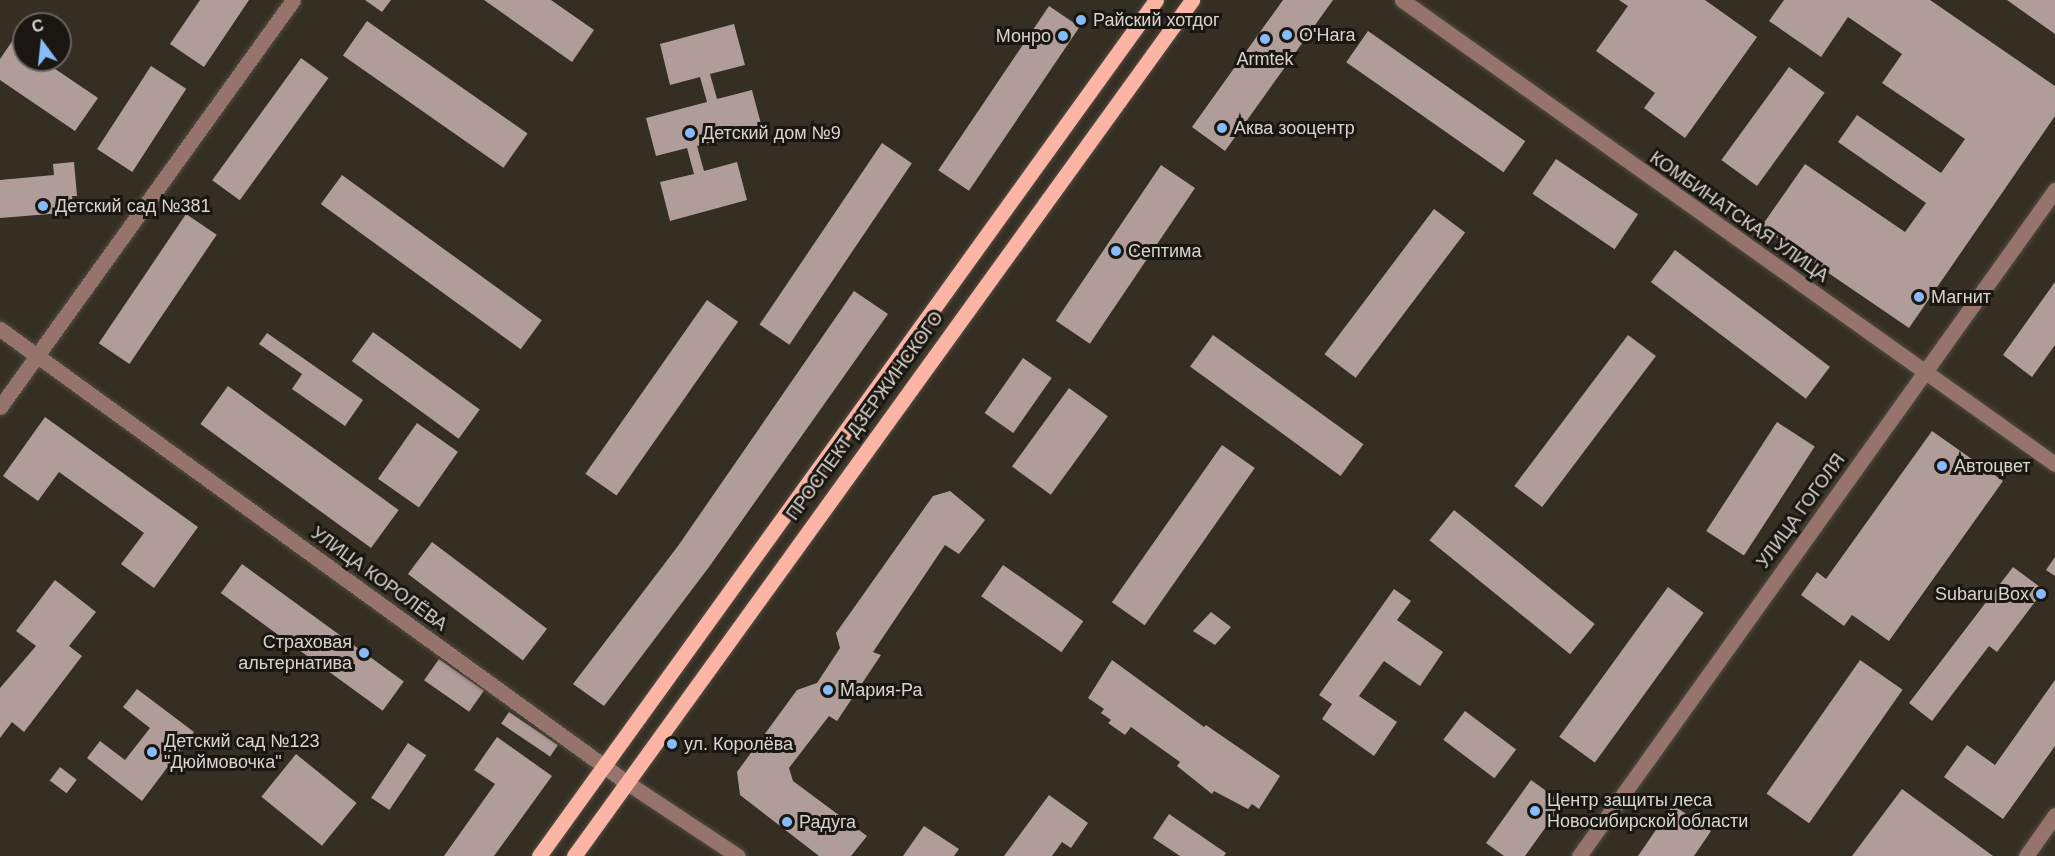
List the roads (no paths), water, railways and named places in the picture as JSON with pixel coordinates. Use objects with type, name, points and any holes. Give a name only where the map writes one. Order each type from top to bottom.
[{"type":"main road","name":"ПРОСПЕКТ ДЗЕРЖИНСКОГО","points":[[539,856],[1156,0]]},
{"type":"main road","name":"ПРОСПЕКТ ДЗЕРЖИНСКОГО","points":[[574,856],[1192,0]]},
{"type":"street","points":[[0,407],[293,0]]},
{"type":"street","name":"КОМБИНАТСКАЯ УЛИЦА","points":[[1402,0],[2055,464]]},
{"type":"street","name":"УЛИЦА ГОГОЛЯ","points":[[1579,856],[1776,578],[1926,374],[2055,190]]},
{"type":"street","name":"УЛИЦА КОРОЛЁВА","points":[[0,329],[626,782],[738,856]]},
{"type":"street","points":[[2026,856],[2055,815]]},
{"type":"place","name":"Райский хотдог","points":[[1081,20]]},
{"type":"place","name":"O'Hara","points":[[1287,35]]},
{"type":"place","name":"Монро","points":[[1063,36]]},
{"type":"place","name":"Armtek","points":[[1265,39]]},
{"type":"place","name":"Аква зооцентр","points":[[1222,128]]},
{"type":"place","name":"Детский дом №9","points":[[690,133]]},
{"type":"place","name":"Детский сад №381","points":[[43,206]]},
{"type":"place","name":"Септима","points":[[1116,251]]},
{"type":"place","name":"Магнит","points":[[1919,297]]},
{"type":"place","name":"Автоцвет","points":[[1942,466]]},
{"type":"place","name":"Subaru Box","points":[[2041,594]]},
{"type":"place","name":"Страховая альтернатива","points":[[364,653]]},
{"type":"place","name":"Мария-Ра","points":[[828,690]]},
{"type":"place","name":"ул. Королёва","points":[[672,744]]},
{"type":"place","name":"Детский сад №123 \"Дюймовочка\"","points":[[152,752]]},
{"type":"place","name":"Центр защиты леса Новосибирской области","points":[[1535,811]]},
{"type":"place","name":"Радуга","points":[[787,822]]}]
